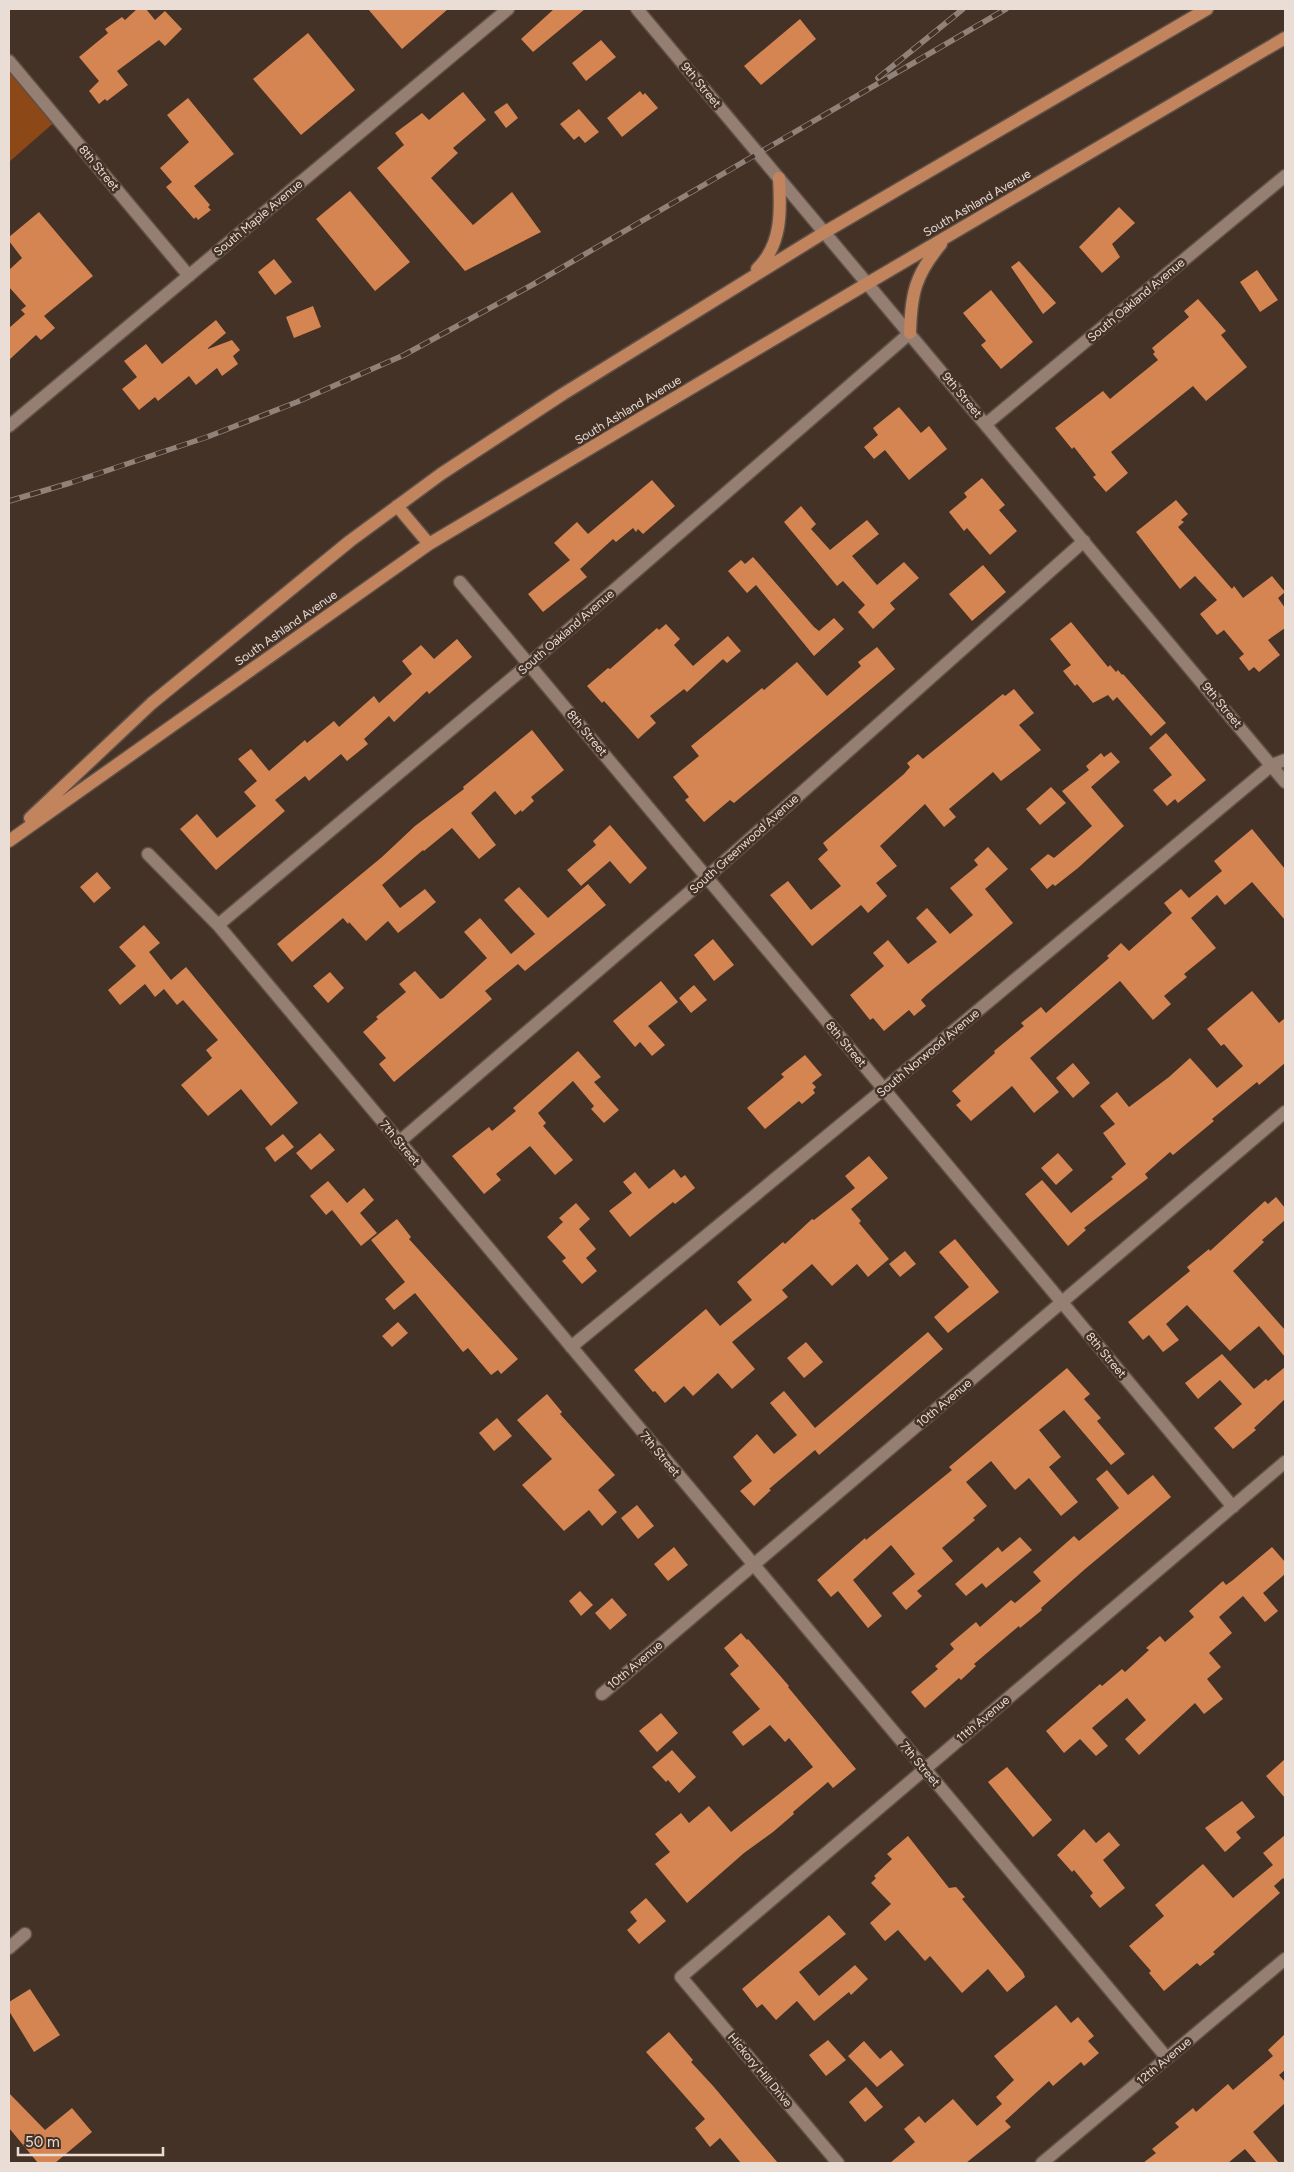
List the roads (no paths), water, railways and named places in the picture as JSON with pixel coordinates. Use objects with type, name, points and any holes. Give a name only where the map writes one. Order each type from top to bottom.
[{"type":"main road","name":"South Ashland Avenue","points":[[9,839],[152,703],[350,541],[397,506],[563,394],[825,232],[1207,9]]},
{"type":"main road","name":"South Ashland Avenue","points":[[9,839],[429,544],[1285,38]]},
{"type":"main road","points":[[744,282],[764,262],[775,241],[780,214],[779,178]]},
{"type":"main road","points":[[910,333],[911,301],[916,282],[927,260],[946,237]]},
{"type":"main road","points":[[397,506],[429,544]]},
{"type":"street","name":"South Maple Avenue","points":[[9,426],[508,9]]},
{"type":"street","name":"9th Street","points":[[637,9],[1285,782]]},
{"type":"street","name":"8th Street","points":[[9,62],[189,276]]},
{"type":"street","name":"South Oakland Avenue","points":[[986,424],[1285,176]]},
{"type":"street","name":"South Oakland Avenue","points":[[218,925],[529,664],[910,333]]},
{"type":"street","name":"South Greenwood Avenue","points":[[399,1142],[707,877],[1084,541]]},
{"type":"street","name":"8th Street","points":[[460,582],[1232,1507]]},
{"type":"street","name":"South Norwood Avenue","points":[[571,1347],[1272,765],[1285,760]]},
{"type":"street","name":"7th Street","points":[[148,854],[218,925],[1167,2058]]},
{"type":"street","name":"10th Avenue","points":[[602,1694],[1285,1112]]},
{"type":"street","name":"11th Avenue","points":[[681,1977],[1285,1462]]},
{"type":"street","points":[[9,1948],[25,1934]]},
{"type":"street","name":"12th Avenue","points":[[1042,2163],[1285,1959]]},
{"type":"street","name":"Hickory Hill Drive","points":[[681,1977],[838,2163]]},
{"type":"railway","points":[[878,78],[963,9]]},
{"type":"railway","points":[[9,501],[70,483],[207,437],[297,402],[404,355],[532,285],[1006,9]]}]
